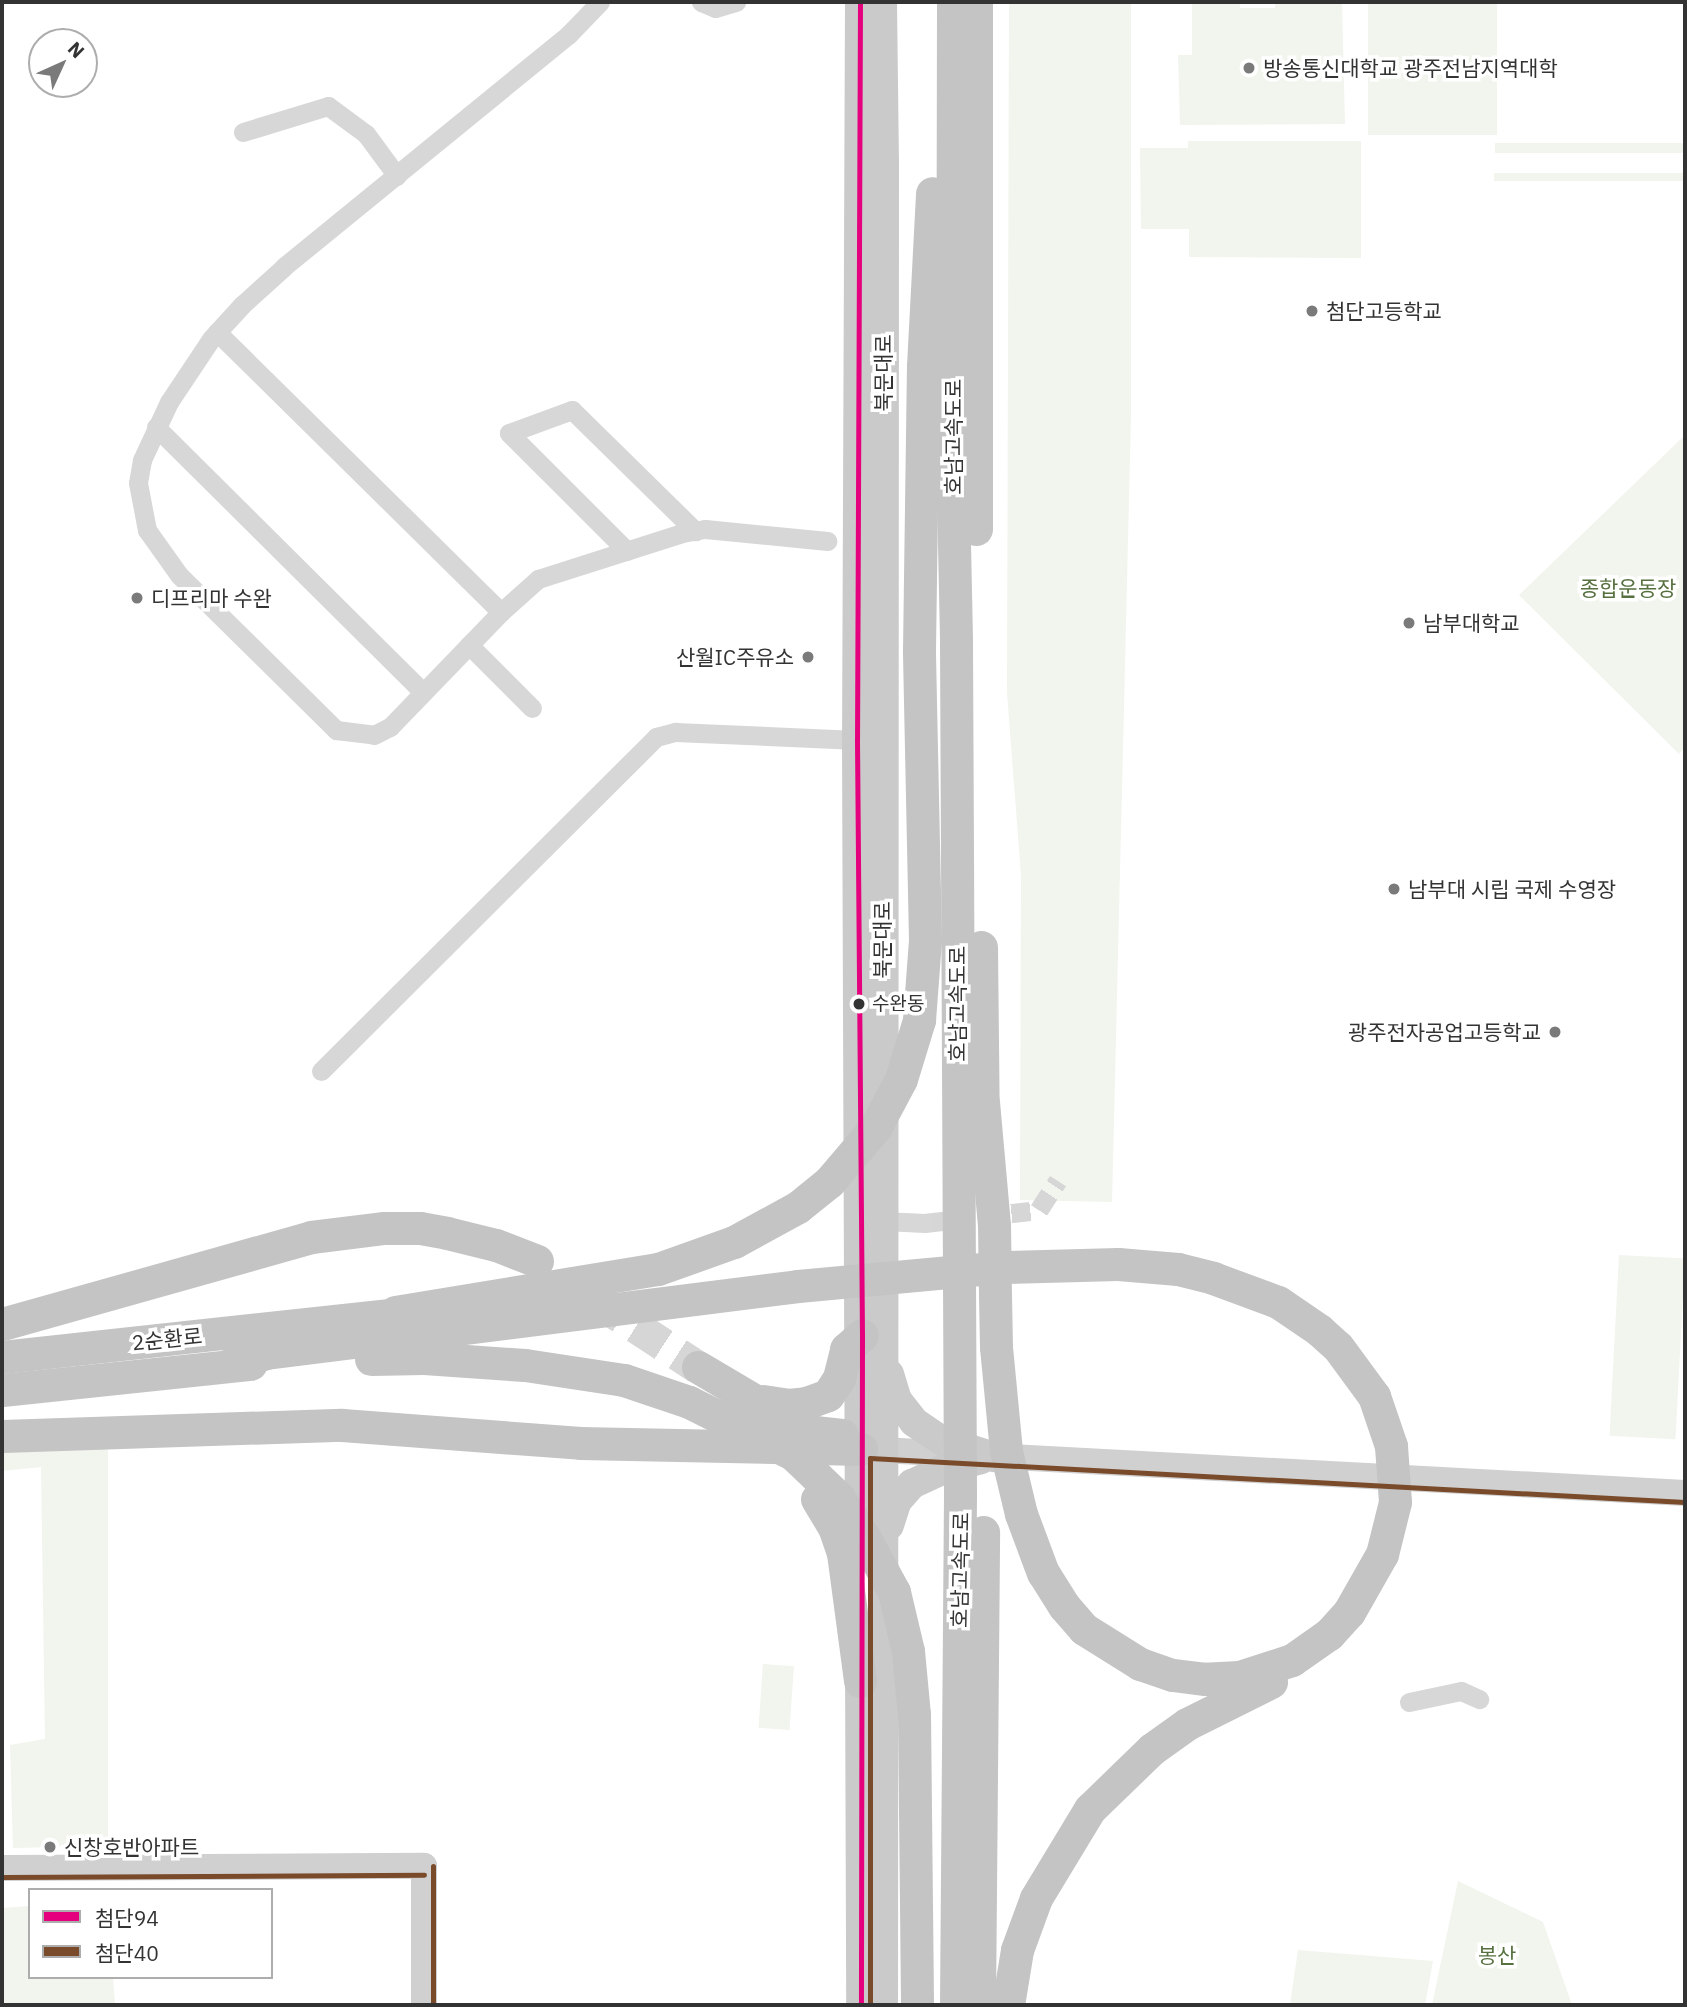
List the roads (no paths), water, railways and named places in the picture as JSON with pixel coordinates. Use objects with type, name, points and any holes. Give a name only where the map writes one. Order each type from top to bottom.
[{"type":"highway","points":[[333,1321],[658,1269],[724,1246],[757,1230],[810,1198],[853,1157],[875,1128],[909,1060],[919,1020],[925,940],[920,596],[923,366],[938,2]]},
{"type":"highway","name":"호남고속도로","points":[[953,2],[979,2005]]},
{"type":"highway","name":"호남고속도로","points":[[956,2005],[972,1494],[988,1455],[970,1399],[983,1102],[976,654],[976,2]]},
{"type":"highway","points":[[983,1102],[994,1225],[999,1400],[1006,1451],[1021,1514],[1043,1573],[1064,1606],[1084,1629],[1140,1664],[1172,1675],[1205,1679],[1239,1678],[1266,1670],[1292,1660],[1329,1634],[1349,1612],[1398,1531]]},
{"type":"highway","points":[[2,1324],[311,1237],[384,1228],[421,1228],[447,1233],[496,1245],[537,1261]]},
{"type":"highway","points":[[333,1321],[797,1277],[1048,1264],[1118,1264],[1178,1269],[1258,1292],[1320,1330],[1352,1363],[1374,1396],[1387,1427],[1395,1465],[1398,1531],[1392,1574],[1358,1626],[1336,1645],[1306,1664],[1187,1724],[1143,1756],[1090,1810],[1036,1898],[1017,1950],[1007,2005]]},
{"type":"highway","points":[[229,1365],[266,1353],[797,1277]]},
{"type":"highway","name":"2순환로","points":[[2,1357],[333,1321]]},
{"type":"highway","points":[[754,1400],[788,1405],[806,1404],[828,1395],[839,1378],[846,1349],[873,1341]]},
{"type":"highway","points":[[229,1365],[424,1358],[524,1365],[624,1380],[689,1402],[793,1454],[839,1498],[867,1542],[894,1592],[908,1651],[914,1714],[917,2005]]},
{"type":"highway","name":"2순환로","points":[[2,1390],[229,1365]]},
{"type":"highway","points":[[698,1367],[766,1409],[816,1432],[846,1436],[873,1450]]},
{"type":"highway","points":[[2,1436],[342,1425],[580,1443],[873,1450]]},
{"type":"highway","points":[[700,1447],[741,1454],[764,1462],[804,1486],[821,1503],[843,1553],[860,1681]]},
{"type":"main road","name":"북문대로","points":[[860,2],[857,740],[873,1341],[873,1450],[860,1681],[861,2005]]},
{"type":"main road","name":"북문대로","points":[[873,1341],[884,1221],[882,2]]},
{"type":"main road","points":[[873,1341],[897,1400],[914,1422],[941,1440],[988,1455]]},
{"type":"main road","name":"북문대로","points":[[873,1450],[884,1553],[883,2005]]},
{"type":"main road","points":[[884,1553],[891,1514],[912,1484],[957,1464],[988,1455]]},
{"type":"street","points":[[600,2],[568,34],[284,267],[217,332],[189,369],[156,427],[142,460],[138,483],[147,530],[159,551],[179,575],[337,730],[374,735],[390,727],[501,612],[538,579],[705,529],[827,541]]},
{"type":"street","points":[[701,2],[715,8],[736,2]]},
{"type":"street","points":[[243,132],[328,106],[366,134],[397,176]]},
{"type":"street","points":[[217,332],[501,612]]},
{"type":"street","points":[[627,551],[509,433],[572,410],[695,531]]},
{"type":"street","points":[[156,427],[424,692]]},
{"type":"street","points":[[469,645],[532,708]]},
{"type":"street","points":[[321,1071],[656,737],[675,732],[857,740]]},
{"type":"street","points":[[884,1221],[925,1223]]},
{"type":"street","points":[[873,1450],[1685,1493]]},
{"type":"street","points":[[1409,1702],[1461,1691],[1479,1699]]},
{"type":"street","points":[[2,1868],[424,1866],[424,2005]]},
{"type":"tunnel","points":[[925,1223],[1039,1210],[1058,1181]]},
{"type":"tunnel","points":[[594,1299],[698,1367]]},
{"type":"place","name":"방송통신대학교 광주전남지역대학","points":[[1249,68]]},
{"type":"place","name":"첨단고등학교","points":[[1312,311]]},
{"type":"place","name":"디프리마 수완","points":[[137,598]]},
{"type":"place","name":"남부대학교","points":[[1409,623]]},
{"type":"place","name":"산월IC주유소","points":[[808,657]]},
{"type":"place","name":"남부대 시립 국제 수영장","points":[[1394,889]]},
{"type":"place","name":"수완동","points":[[859,1004]]},
{"type":"place","name":"광주전자공업고등학교","points":[[1555,1032]]},
{"type":"place","name":"신창호반아파트","points":[[50,1847]]},
{"type":"park label","name":"종합운동장","points":[[1628,588]]},
{"type":"park label","name":"봉산","points":[[1497,1955]]}]
